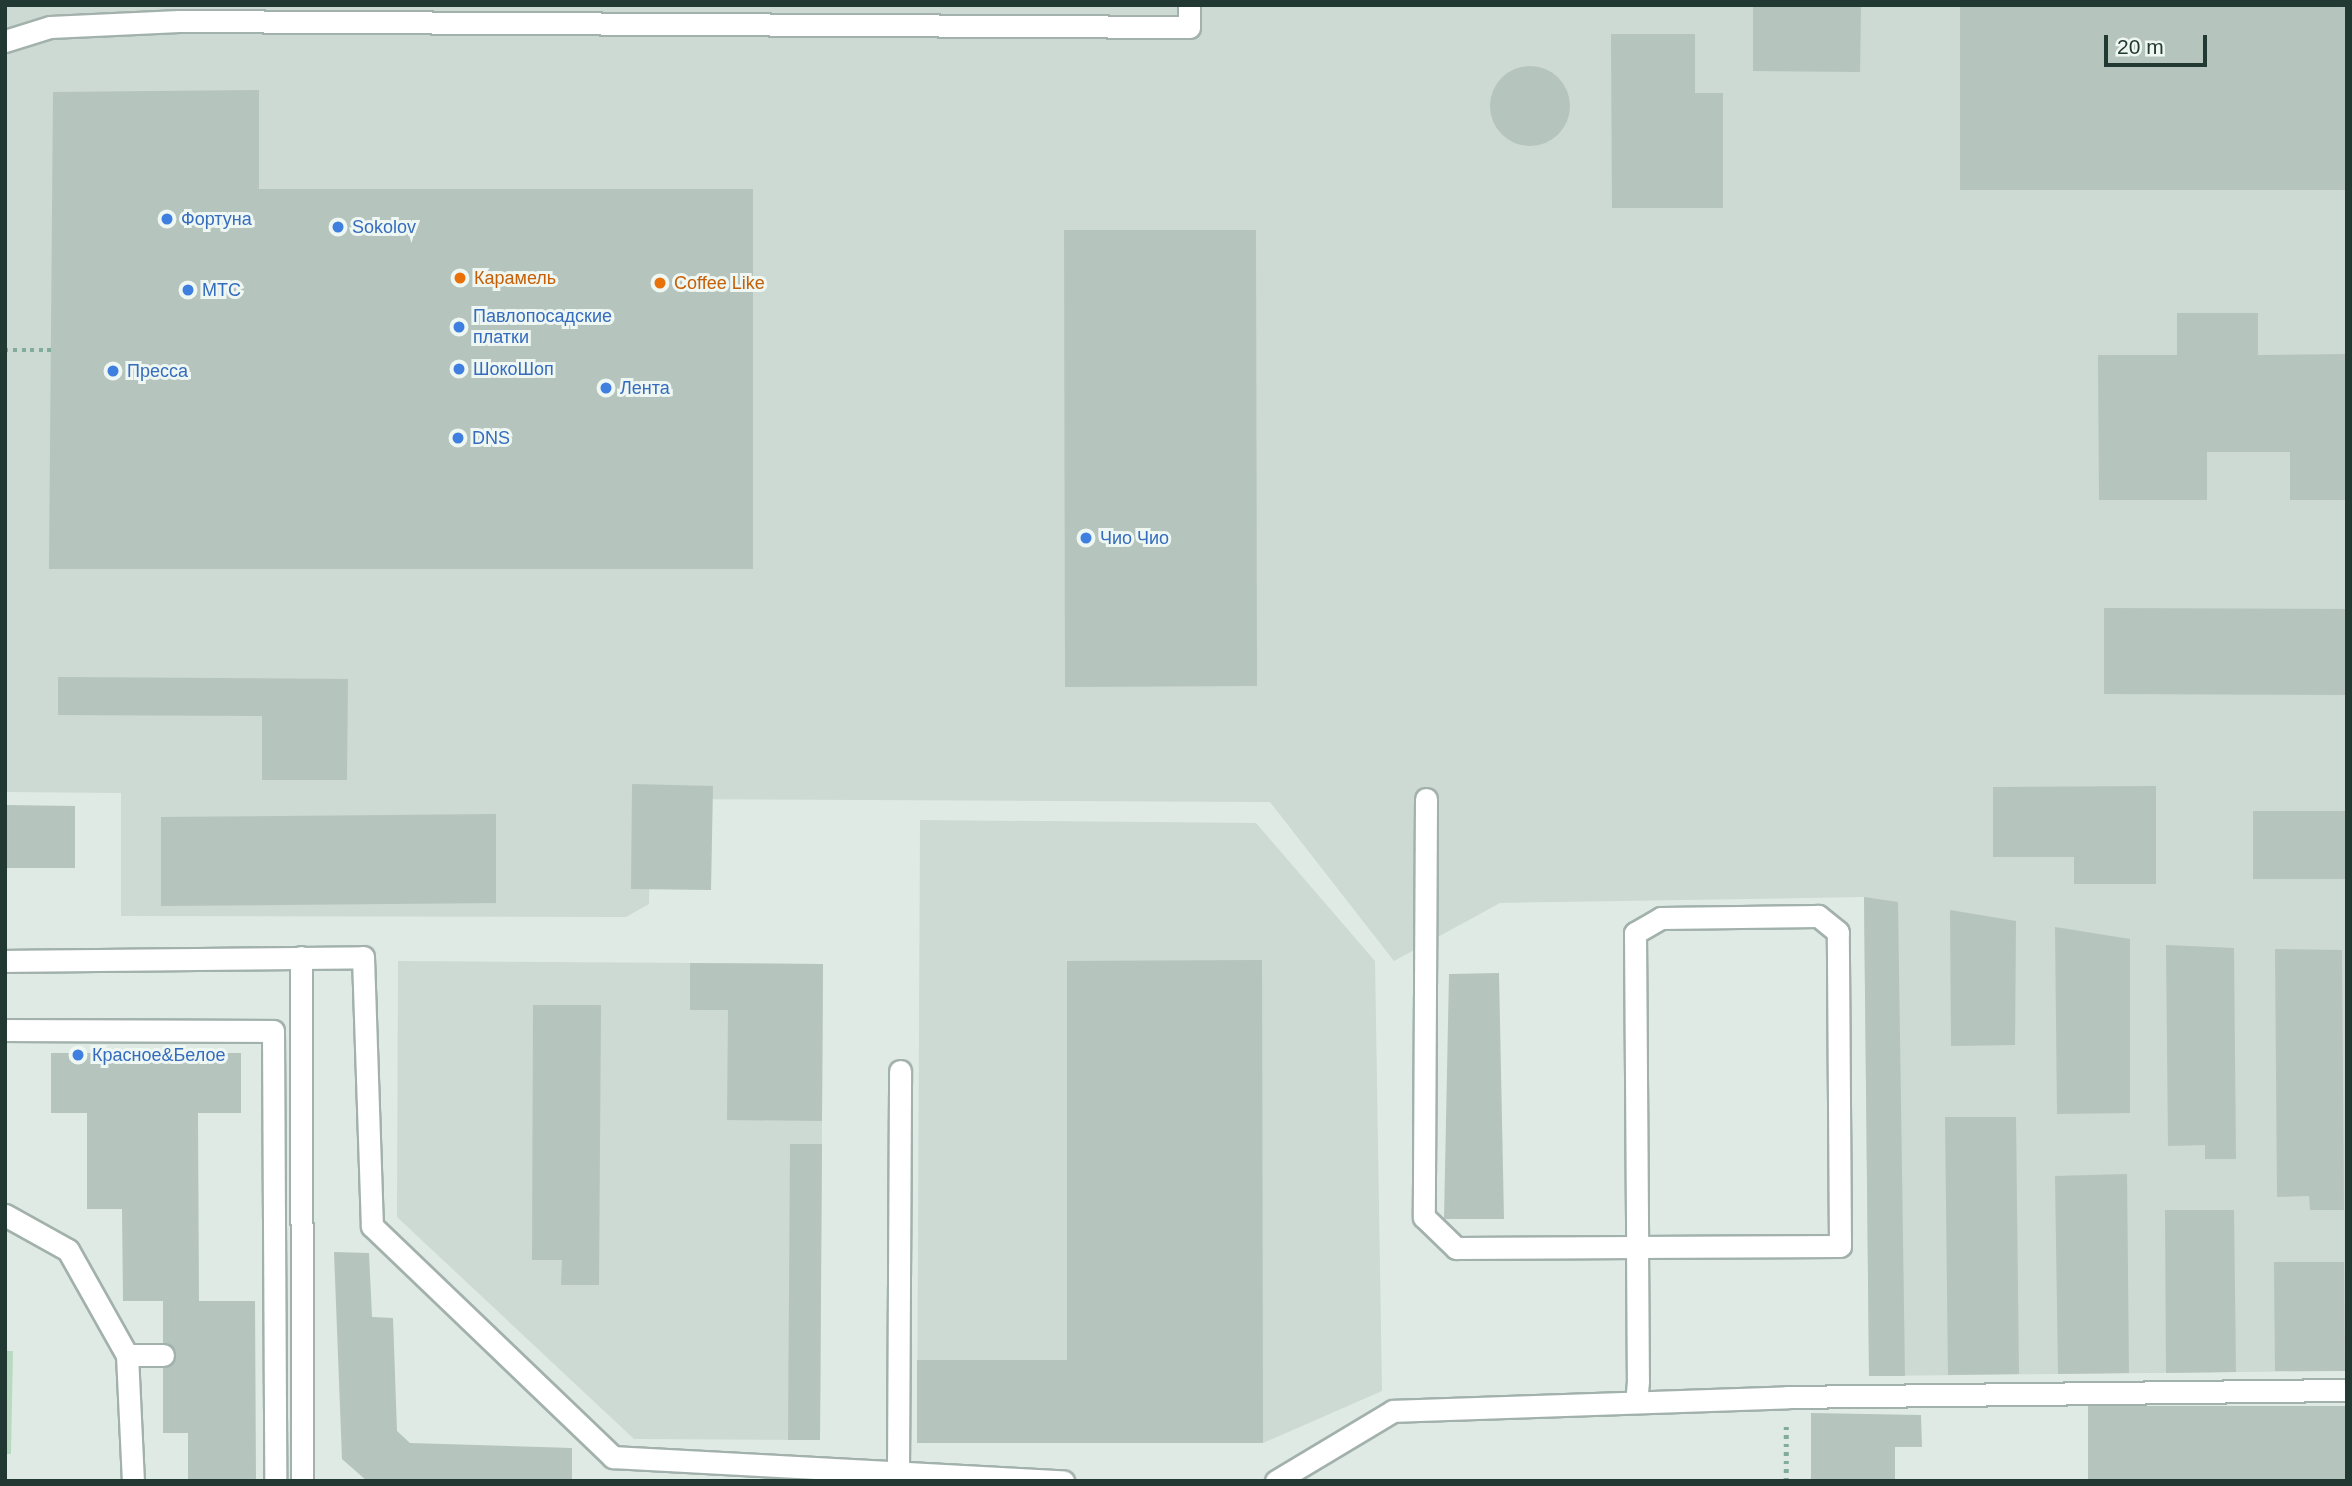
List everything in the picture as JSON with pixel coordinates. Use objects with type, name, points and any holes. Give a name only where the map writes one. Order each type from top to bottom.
[{"type":"lane","points":[[5,41],[51,27],[179,20],[1189,27],[1189,5]]},
{"type":"lane","points":[[1426,799],[1424,1217],[1456,1248],[1637,1247],[1840,1246],[1838,932],[1818,916],[1661,918],[1635,933],[1637,1247],[1636,1402]]},
{"type":"lane","points":[[301,957],[302,1481]]},
{"type":"lane","points":[[5,961],[363,957],[372,1226],[613,1457],[1063,1481]]},
{"type":"lane","points":[[5,1030],[273,1031],[265,1355],[275,1481]]},
{"type":"lane","points":[[898,1472],[900,1071]]},
{"type":"lane","points":[[5,1215],[68,1250],[127,1355],[133,1481]]},
{"type":"lane","points":[[127,1355],[163,1355]]},
{"type":"lane","points":[[1276,1481],[1393,1411],[1787,1397],[2347,1390]]},
{"type":"path","points":[[5,350],[51,351]]},
{"type":"path","points":[[1786,1481],[1787,1397]]},
{"type":"shaded area","points":[[5,5],[2347,5],[2347,1371],[1869,1376],[1864,897],[1500,903],[1394,961],[1270,802],[651,799],[649,904],[626,917],[121,916],[121,793],[5,792]]},
{"type":"shaded area","points":[[920,820],[1256,823],[1375,961],[1382,1391],[1263,1443],[917,1443]]},
{"type":"shaded area","points":[[398,961],[823,964],[820,1440],[634,1439],[397,1217]]},
{"type":"green space","points":[[5,1351],[13,1351],[11,1454],[5,1454]]},
{"type":"building","points":[[1753,5],[1861,5],[1860,72],[1753,71]]},
{"type":"building","points":[[1960,5],[2347,5],[2347,190],[1960,190]]},
{"type":"building","points":[[1611,34],[1695,34],[1695,93],[1723,93],[1723,208],[1612,208]]},
{"type":"building","points":[[1530,66],[1545,69],[1558,78],[1567,91],[1570,106],[1567,121],[1558,134],[1545,143],[1530,146],[1515,143],[1502,134],[1493,121],[1490,106],[1493,91],[1502,78],[1515,69]]},
{"type":"building","points":[[259,90],[259,189],[753,189],[753,569],[49,569],[53,92]]},
{"type":"building","points":[[1064,230],[1256,230],[1257,686],[1065,687]]},
{"type":"building","points":[[2177,313],[2258,313],[2258,355],[2347,354],[2347,500],[2290,500],[2290,452],[2207,452],[2207,500],[2099,500],[2098,355],[2177,355]]},
{"type":"building","points":[[2104,608],[2347,609],[2347,695],[2104,694]]},
{"type":"building","points":[[58,677],[348,679],[347,780],[262,780],[262,716],[58,715]]},
{"type":"building","points":[[632,784],[713,786],[711,890],[631,889]]},
{"type":"building","points":[[2156,786],[2156,884],[2074,884],[2074,857],[1993,857],[1993,787]]},
{"type":"building","points":[[5,805],[75,806],[75,868],[5,868]]},
{"type":"building","points":[[2253,811],[2347,811],[2347,879],[2253,879]]},
{"type":"building","points":[[496,814],[496,903],[161,906],[161,817]]},
{"type":"building","points":[[1864,897],[1898,902],[1905,1376],[1869,1376]]},
{"type":"building","points":[[1950,910],[2016,921],[2015,1045],[1951,1046]]},
{"type":"building","points":[[2055,927],[2130,939],[2130,1113],[2057,1114]]},
{"type":"building","points":[[2166,945],[2234,948],[2236,1159],[2205,1159],[2205,1145],[2168,1146]]},
{"type":"building","points":[[2275,949],[2342,950],[2344,1210],[2310,1210],[2309,1196],[2277,1197]]},
{"type":"building","points":[[1262,960],[1263,1443],[917,1443],[917,1360],[1067,1360],[1067,961]]},
{"type":"building","points":[[690,963],[823,964],[822,1121],[727,1120],[728,1010],[690,1010]]},
{"type":"building","points":[[1499,973],[1504,1219],[1444,1219],[1449,974]]},
{"type":"building","points":[[533,1005],[601,1005],[599,1285],[561,1285],[562,1260],[532,1260]]},
{"type":"building","points":[[51,1053],[241,1053],[241,1113],[198,1113],[199,1301],[255,1301],[256,1481],[188,1481],[188,1433],[163,1433],[163,1301],[123,1301],[122,1209],[87,1209],[87,1113],[51,1113]]},
{"type":"building","points":[[1945,1117],[2016,1117],[2019,1374],[1948,1375]]},
{"type":"building","points":[[790,1144],[822,1144],[820,1440],[788,1440]]},
{"type":"building","points":[[2127,1174],[2129,1373],[2058,1374],[2055,1176]]},
{"type":"building","points":[[2165,1210],[2234,1210],[2236,1372],[2166,1373]]},
{"type":"building","points":[[334,1252],[369,1253],[372,1317],[393,1318],[397,1431],[410,1443],[572,1448],[572,1481],[367,1481],[342,1459]]},
{"type":"building","points":[[2274,1262],[2344,1262],[2345,1371],[2275,1371]]},
{"type":"building","points":[[2088,1406],[2347,1406],[2347,1481],[2088,1481]]},
{"type":"building","points":[[1811,1413],[1921,1415],[1922,1447],[1895,1447],[1895,1481],[1811,1481]]},
{"type":"place","name":"Фортуна","points":[[167,219]]},
{"type":"place","name":"Sokolov","points":[[338,227]]},
{"type":"place","name":"Карамель","points":[[460,278]]},
{"type":"place","name":"Coffee Like","points":[[660,283]]},
{"type":"place","name":"МТС","points":[[188,290]]},
{"type":"place","name":"Павлопосадские платки","points":[[459,327]]},
{"type":"place","name":"ШокоШоп","points":[[459,369]]},
{"type":"place","name":"Пресса","points":[[113,371]]},
{"type":"place","name":"Лента","points":[[606,388]]},
{"type":"place","name":"DNS","points":[[458,438]]},
{"type":"place","name":"Чио Чио","points":[[1086,538]]},
{"type":"place","name":"Красное&Белое","points":[[78,1055]]}]
